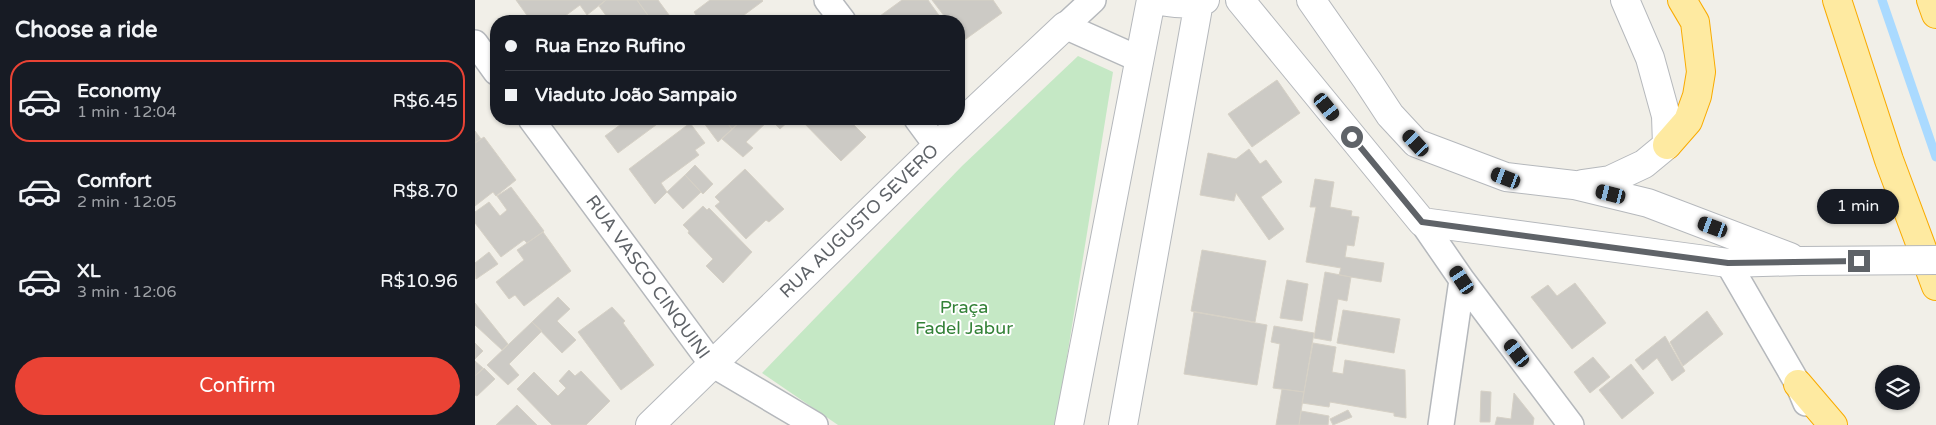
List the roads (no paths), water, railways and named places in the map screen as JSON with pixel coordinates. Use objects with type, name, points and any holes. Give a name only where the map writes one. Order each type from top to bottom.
[{"type":"highway","points":[[1667,146],[1688,121],[1697,96],[1701,72],[1695,22],[1683,0]]},
{"type":"highway","points":[[1837,0],[1889,160],[1936,286]]},
{"type":"highway","points":[[1931,0],[1936,14]]},
{"type":"highway","points":[[1798,384],[1833,425]]},
{"type":"street","points":[[827,0],[838,15]]},
{"type":"street","name":"RUA AUGUSTO SEVERO","points":[[965,120],[1093,0]]},
{"type":"street","points":[[1069,425],[1151,0]]},
{"type":"street","points":[[1123,425],[1202,1],[1175,4],[1156,0]]},
{"type":"street","points":[[1240,0],[1422,222],[1462,280],[1571,425]]},
{"type":"street","points":[[1311,0],[1390,116],[1416,143],[1506,178],[1574,185],[1649,203],[1801,261]]},
{"type":"street","points":[[1574,185],[1610,180],[1644,164],[1667,146],[1666,116],[1650,58],[1625,0]]},
{"type":"street","points":[[1065,26],[1139,59]]},
{"type":"street","points":[[475,43],[490,64]]},
{"type":"street","name":"RUA VASCO CINQUINI","points":[[535,125],[712,364],[815,425]]},
{"type":"street","points":[[921,125],[937,146]]},
{"type":"street","name":"RUA AUGUSTO SEVERO","points":[[651,425],[959,125]]},
{"type":"street","points":[[1422,222],[1728,263],[1936,260]]},
{"type":"street","points":[[1728,263],[1798,384],[1815,425]]},
{"type":"street","points":[[1441,425],[1462,280]]},
{"type":"waterway","points":[[1882,0],[1936,157]]},
{"type":"park label","name":"Praça Fadel Jabur","points":[[964,317]]}]
